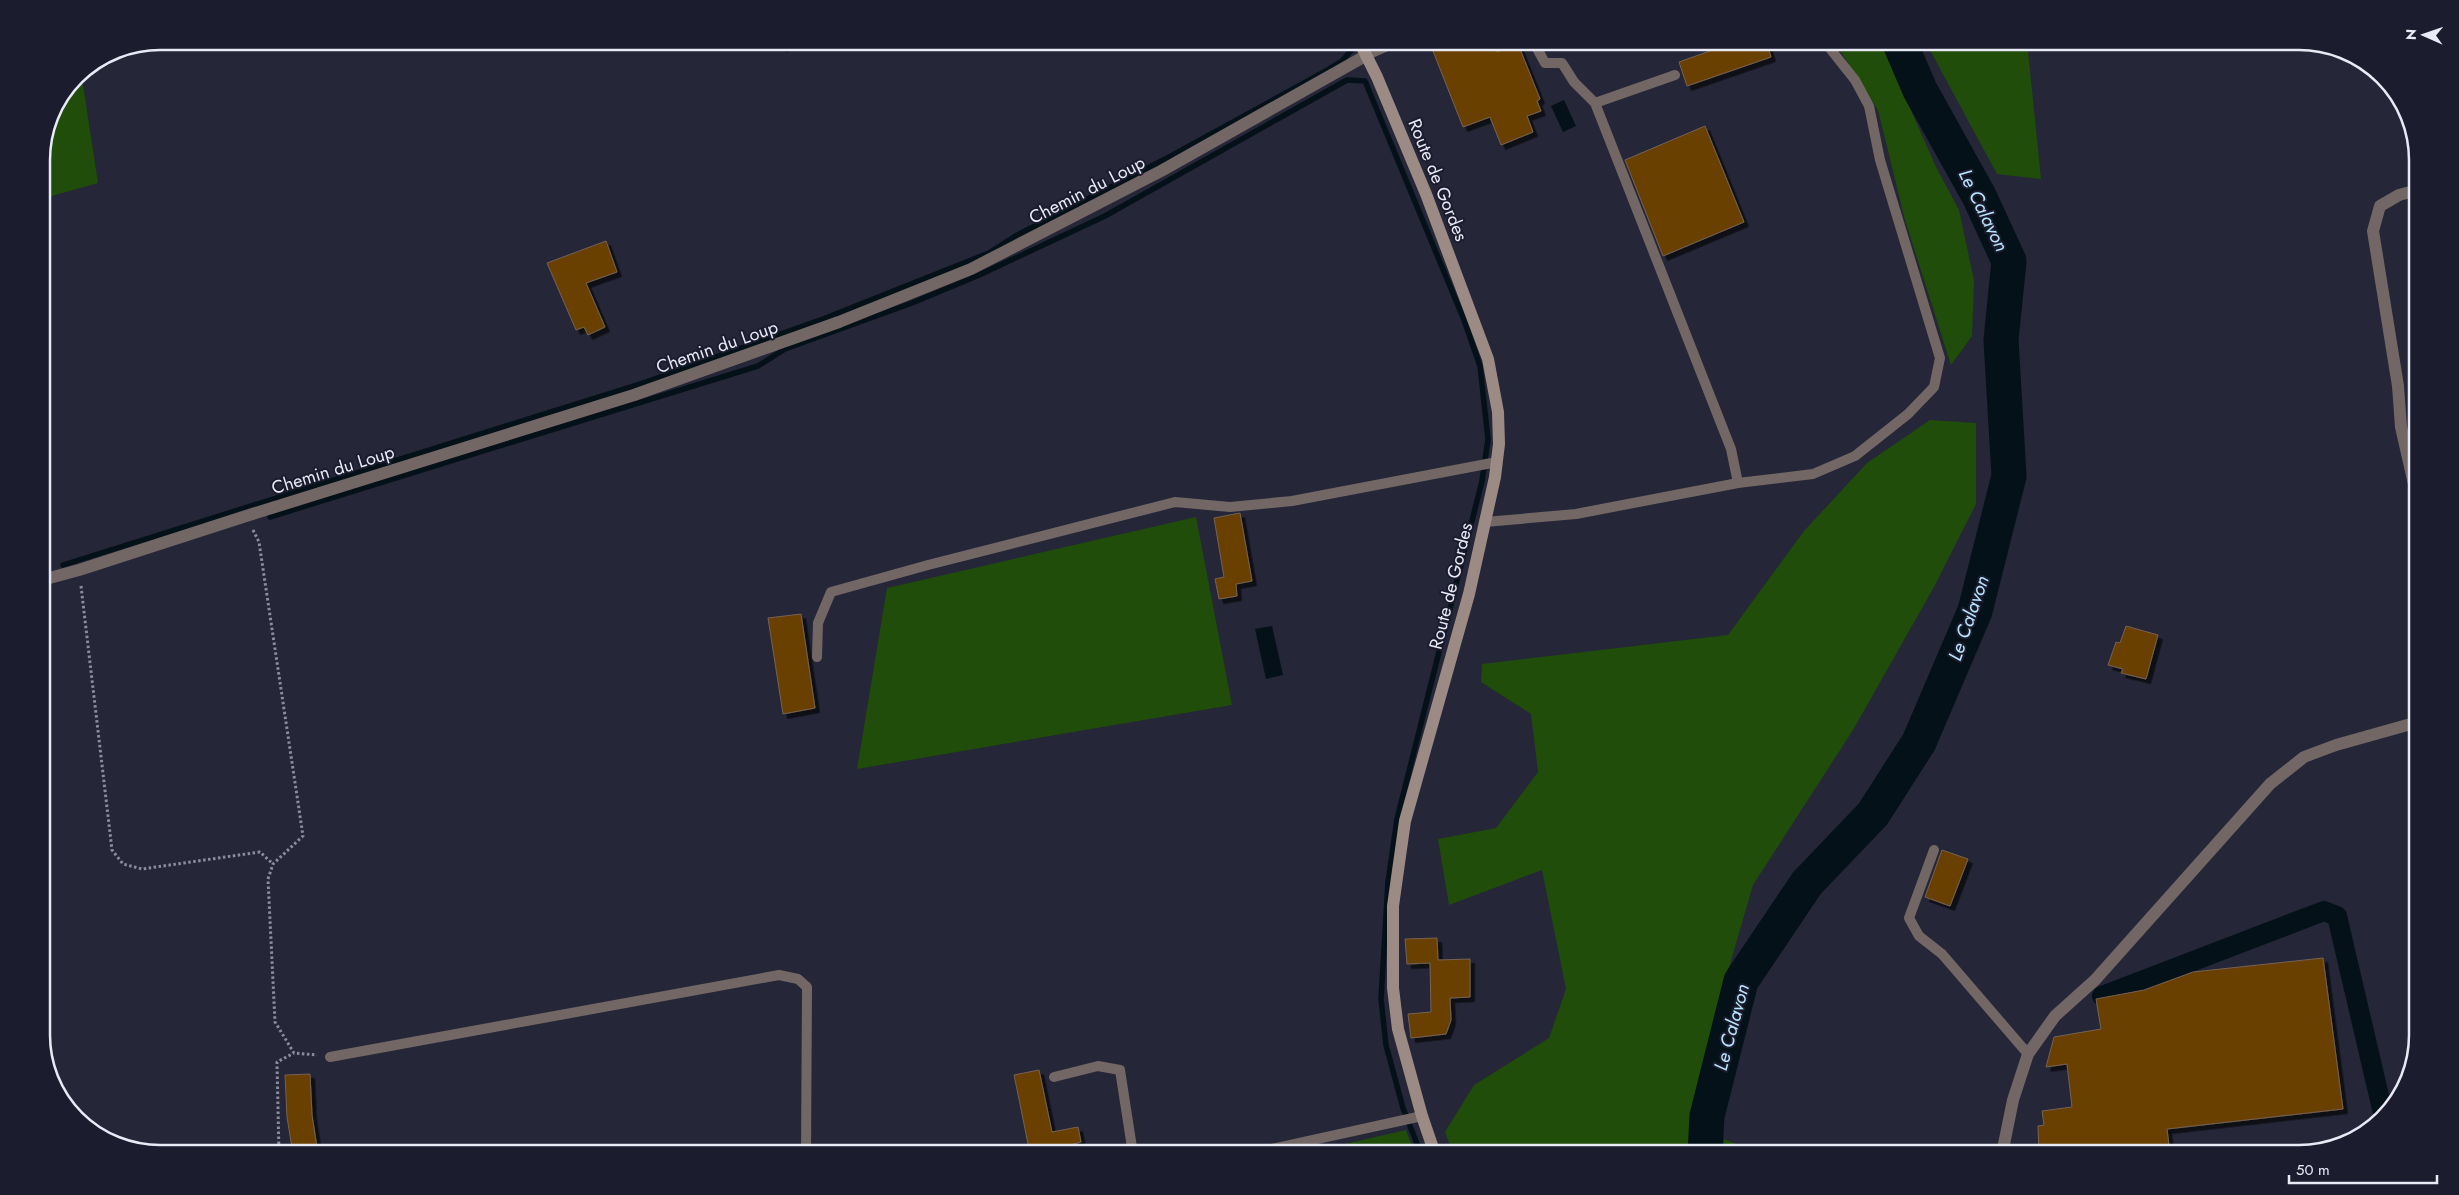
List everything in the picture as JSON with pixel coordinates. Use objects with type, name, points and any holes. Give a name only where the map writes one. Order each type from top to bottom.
[{"type":"street","name":"Route de Gordes","points":[[1364,50],[1426,194],[1488,359],[1498,412],[1497,462],[1485,522],[1469,594],[1405,821],[1393,906],[1393,988],[1398,1029],[1432,1145]]},
{"type":"street","name":"Chemin du Loup","points":[[50,578],[634,395],[839,322],[971,270],[1161,171],[1367,55]]},
{"type":"street","points":[[2409,192],[2399,195],[2380,206],[2372,231],[2398,386],[2401,427],[2409,462]]},
{"type":"street","points":[[2004,1145],[2013,1100],[2028,1054],[2055,1016],[2095,980],[2270,784],[2304,757],[2336,745],[2409,725]]},
{"type":"lane","points":[[1367,55],[1378,50]]},
{"type":"lane","points":[[1538,50],[1545,63],[1562,63],[1574,82],[1594,103],[1731,449],[1738,483]]},
{"type":"lane","points":[[1485,522],[1576,514],[1738,483],[1813,474],[1855,456],[1908,414],[1934,387],[1940,358],[1880,160],[1869,106],[1855,80],[1831,50]]},
{"type":"lane","points":[[1594,103],[1675,75]]},
{"type":"lane","points":[[817,657],[818,623],[831,592],[937,562],[1175,502],[1230,508],[1292,501],[1497,462]]},
{"type":"lane","points":[[1934,850],[1909,918],[1919,936],[1942,954],[2028,1054]]},
{"type":"lane","points":[[330,1056],[779,975],[798,979],[807,987],[806,1145]]},
{"type":"lane","points":[[1054,1077],[1098,1066],[1120,1070],[1132,1145]]},
{"type":"lane","points":[[1290,1145],[1422,1116]]},
{"type":"path","points":[[246,516],[259,542],[303,836],[273,864],[268,879],[275,1022],[294,1053]]},
{"type":"path","points":[[79,570],[112,850],[123,864],[142,869],[260,852],[273,864]]},
{"type":"path","points":[[279,1145],[277,1062],[294,1053],[330,1056]]},
{"type":"green space","points":[[1840,50],[1884,50],[1937,169],[1959,210],[1974,280],[1972,336],[1951,365],[1905,220],[1878,110]]},
{"type":"green space","points":[[1930,50],[2028,50],[2041,179],[1997,174]]},
{"type":"green space","points":[[82,82],[98,183],[50,196],[50,152],[54,131],[61,111]]},
{"type":"green space","points":[[1930,420],[1976,423],[1976,504],[1934,587],[1853,730],[1753,885],[1726,978],[1693,1145],[1450,1145],[1445,1132],[1474,1085],[1549,1038],[1566,989],[1542,870],[1449,905],[1438,839],[1496,828],[1538,772],[1531,714],[1481,682],[1482,664],[1728,635],[1804,531],[1867,463]]},
{"type":"green space","points":[[1196,517],[1232,705],[857,769],[887,588]]},
{"type":"green space","points":[[1406,1130],[1412,1145],[1340,1145]]},
{"type":"green space","points":[[1724,1139],[1739,1145],[1723,1145]]},
{"type":"shaded area","points":[[1564,100],[1576,126],[1563,132],[1551,106]]},
{"type":"shaded area","points":[[1272,626],[1283,675],[1266,679],[1255,629]]},
{"type":"building","points":[[1433,50],[1496,50],[1497,52],[1502,50],[1520,50],[1540,99],[1537,101],[1541,111],[1527,116],[1533,132],[1501,145],[1490,117],[1463,127]]},
{"type":"building","points":[[1713,50],[1769,50],[1771,57],[1687,86],[1679,62]]},
{"type":"building","points":[[1705,126],[1744,222],[1663,256],[1625,160]]},
{"type":"building","points":[[606,241],[617,272],[586,283],[605,327],[588,335],[584,327],[576,330],[547,263]]},
{"type":"building","points":[[1240,513],[1252,581],[1236,584],[1237,596],[1219,599],[1215,579],[1224,577],[1214,518]]},
{"type":"building","points":[[801,614],[815,708],[783,714],[768,618]]},
{"type":"building","points":[[2126,626],[2158,635],[2146,679],[2121,673],[2123,669],[2108,665],[2116,642],[2120,643]]},
{"type":"building","points":[[1942,850],[1968,859],[1950,906],[1925,897]]},
{"type":"building","points":[[1437,938],[1438,960],[1470,959],[1470,997],[1450,998],[1451,1020],[1446,1034],[1411,1038],[1408,1014],[1431,1012],[1430,963],[1407,964],[1405,939]]},
{"type":"building","points":[[2323,958],[2343,1109],[2167,1129],[2169,1145],[2039,1145],[2038,1126],[2044,1125],[2042,1111],[2072,1107],[2067,1064],[2046,1067],[2054,1037],[2101,1029],[2096,999],[2144,990],[2193,972]]},
{"type":"building","points":[[1039,1070],[1052,1132],[1078,1127],[1081,1142],[1070,1145],[1028,1145],[1014,1075]]},
{"type":"building","points":[[310,1074],[312,1115],[317,1145],[292,1145],[287,1117],[285,1075]]},
{"type":"waterway","points":[[63,565],[643,383],[823,319],[989,253],[1017,235],[1171,156],[1324,72],[1342,61],[1351,50]]},
{"type":"waterway","name":"Le Calavon","points":[[1705,1145],[1707,1116],[1741,981],[1807,883],[1873,814],[1919,742],[1975,611],[2009,476],[2001,340],[2009,261],[1979,196],[1920,90],[1903,50]]},
{"type":"waterway","points":[[270,517],[758,366],[785,349],[912,303],[977,276],[1105,216],[1347,80],[1365,81],[1464,320],[1480,366],[1488,439],[1482,481],[1397,819],[1388,882],[1381,999],[1386,1045],[1403,1108],[1417,1145]]},
{"type":"waterway","points":[[2102,996],[2324,911],[2337,916],[2382,1108]]}]
